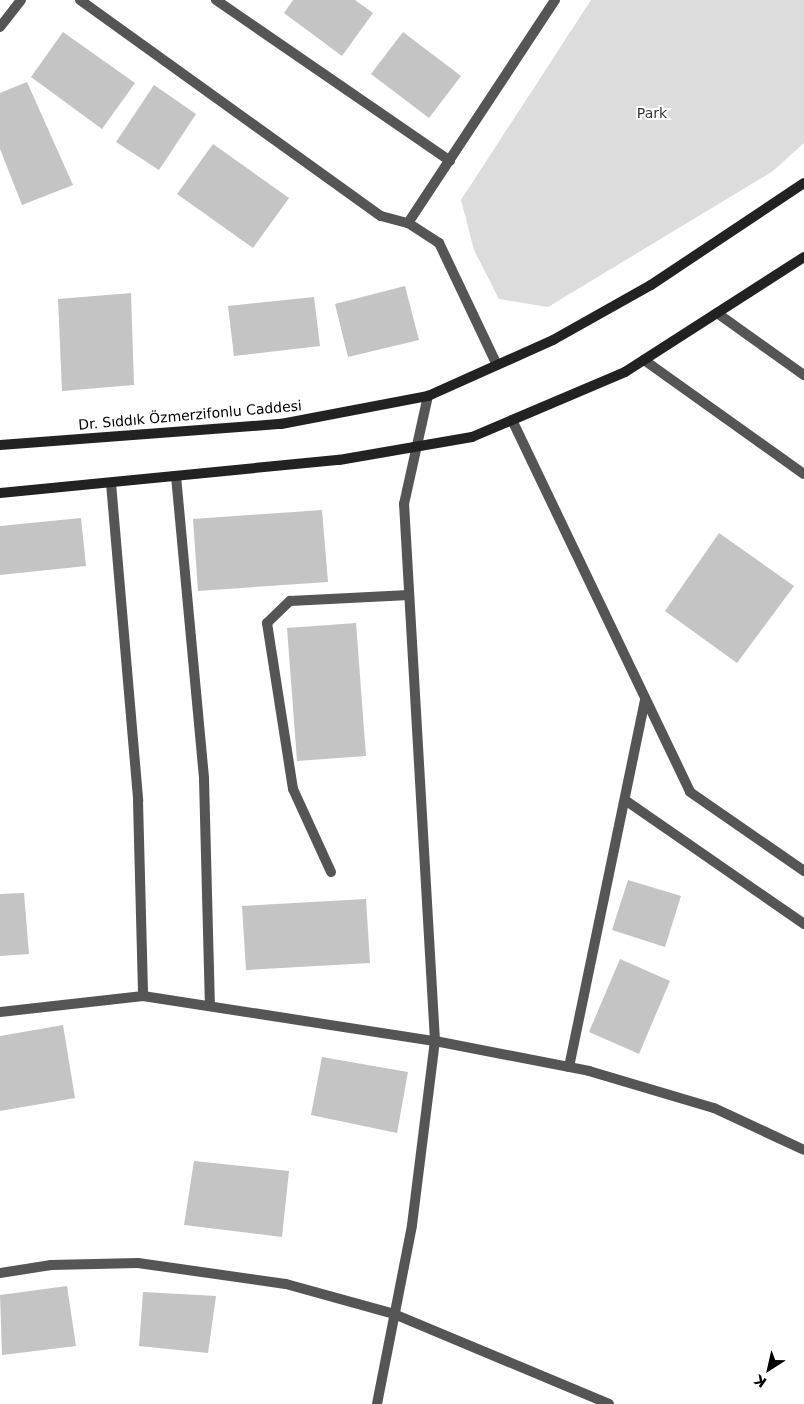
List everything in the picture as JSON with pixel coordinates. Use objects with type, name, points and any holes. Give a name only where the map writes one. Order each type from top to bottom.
[{"type":"main road","name":"Dr. Sıddık Özmerzifonlu Caddesi","points":[[0,445],[281,424],[428,396],[553,340],[651,285],[804,183]]},
{"type":"main road","points":[[0,493],[339,460],[472,437],[644,360],[804,257]]},
{"type":"street","points":[[0,27],[21,0]]},
{"type":"street","points":[[80,0],[381,216],[408,223],[439,244],[497,365]]},
{"type":"street","points":[[216,0],[450,161]]},
{"type":"street","points":[[408,223],[555,0]]},
{"type":"street","points":[[717,313],[804,376]]},
{"type":"street","points":[[644,360],[804,474]]},
{"type":"street","points":[[376,1404],[412,1225],[435,1040],[404,504],[415,447],[428,396]]},
{"type":"street","points":[[512,420],[690,792],[804,871]]},
{"type":"street","points":[[176,476],[204,779],[210,1006]]},
{"type":"street","points":[[111,483],[138,801],[142,996]]},
{"type":"street","points":[[331,872],[293,789],[267,624],[290,601],[409,595]]},
{"type":"street","points":[[570,1068],[645,699]]},
{"type":"street","points":[[624,800],[804,924]]},
{"type":"street","points":[[0,1012],[142,996],[435,1040],[570,1068],[714,1108],[804,1150]]},
{"type":"street","points":[[0,1273],[51,1265],[138,1263],[286,1284],[394,1314],[609,1404]]},
{"type":"green space","name":"Park","points":[[591,0],[804,0],[804,143],[773,171],[548,307],[499,299],[474,250],[461,200]]},
{"type":"building","points":[[293,0],[355,0],[373,13],[342,56],[284,13]]},
{"type":"building","points":[[63,32],[135,83],[102,129],[31,77]]},
{"type":"building","points":[[403,32],[461,76],[429,118],[371,74]]},
{"type":"building","points":[[27,82],[73,185],[22,205],[0,149],[0,93]]},
{"type":"building","points":[[154,85],[196,114],[159,170],[116,142]]},
{"type":"building","points":[[213,144],[289,198],[253,248],[177,194]]},
{"type":"building","points":[[405,286],[419,340],[348,357],[335,304]]},
{"type":"building","points":[[131,293],[134,385],[62,391],[58,299]]},
{"type":"building","points":[[314,297],[320,346],[234,356],[228,306]]},
{"type":"building","points":[[322,510],[328,582],[198,591],[193,519]]},
{"type":"building","points":[[81,518],[86,566],[0,575],[0,526]]},
{"type":"building","points":[[719,533],[794,586],[737,663],[665,611]]},
{"type":"building","points":[[356,623],[366,756],[297,761],[287,628]]},
{"type":"building","points":[[628,880],[681,896],[665,947],[612,930]]},
{"type":"building","points":[[24,893],[29,954],[0,956],[0,894]]},
{"type":"building","points":[[366,899],[370,963],[246,970],[242,906]]},
{"type":"building","points":[[620,959],[670,981],[639,1054],[589,1032]]},
{"type":"building","points":[[63,1025],[75,1098],[0,1111],[0,1036]]},
{"type":"building","points":[[322,1057],[408,1072],[397,1133],[311,1115]]},
{"type":"building","points":[[194,1161],[289,1171],[282,1237],[184,1225]]},
{"type":"building","points":[[67,1286],[76,1346],[2,1355],[0,1295]]},
{"type":"building","points":[[143,1292],[216,1296],[208,1353],[139,1346]]}]
